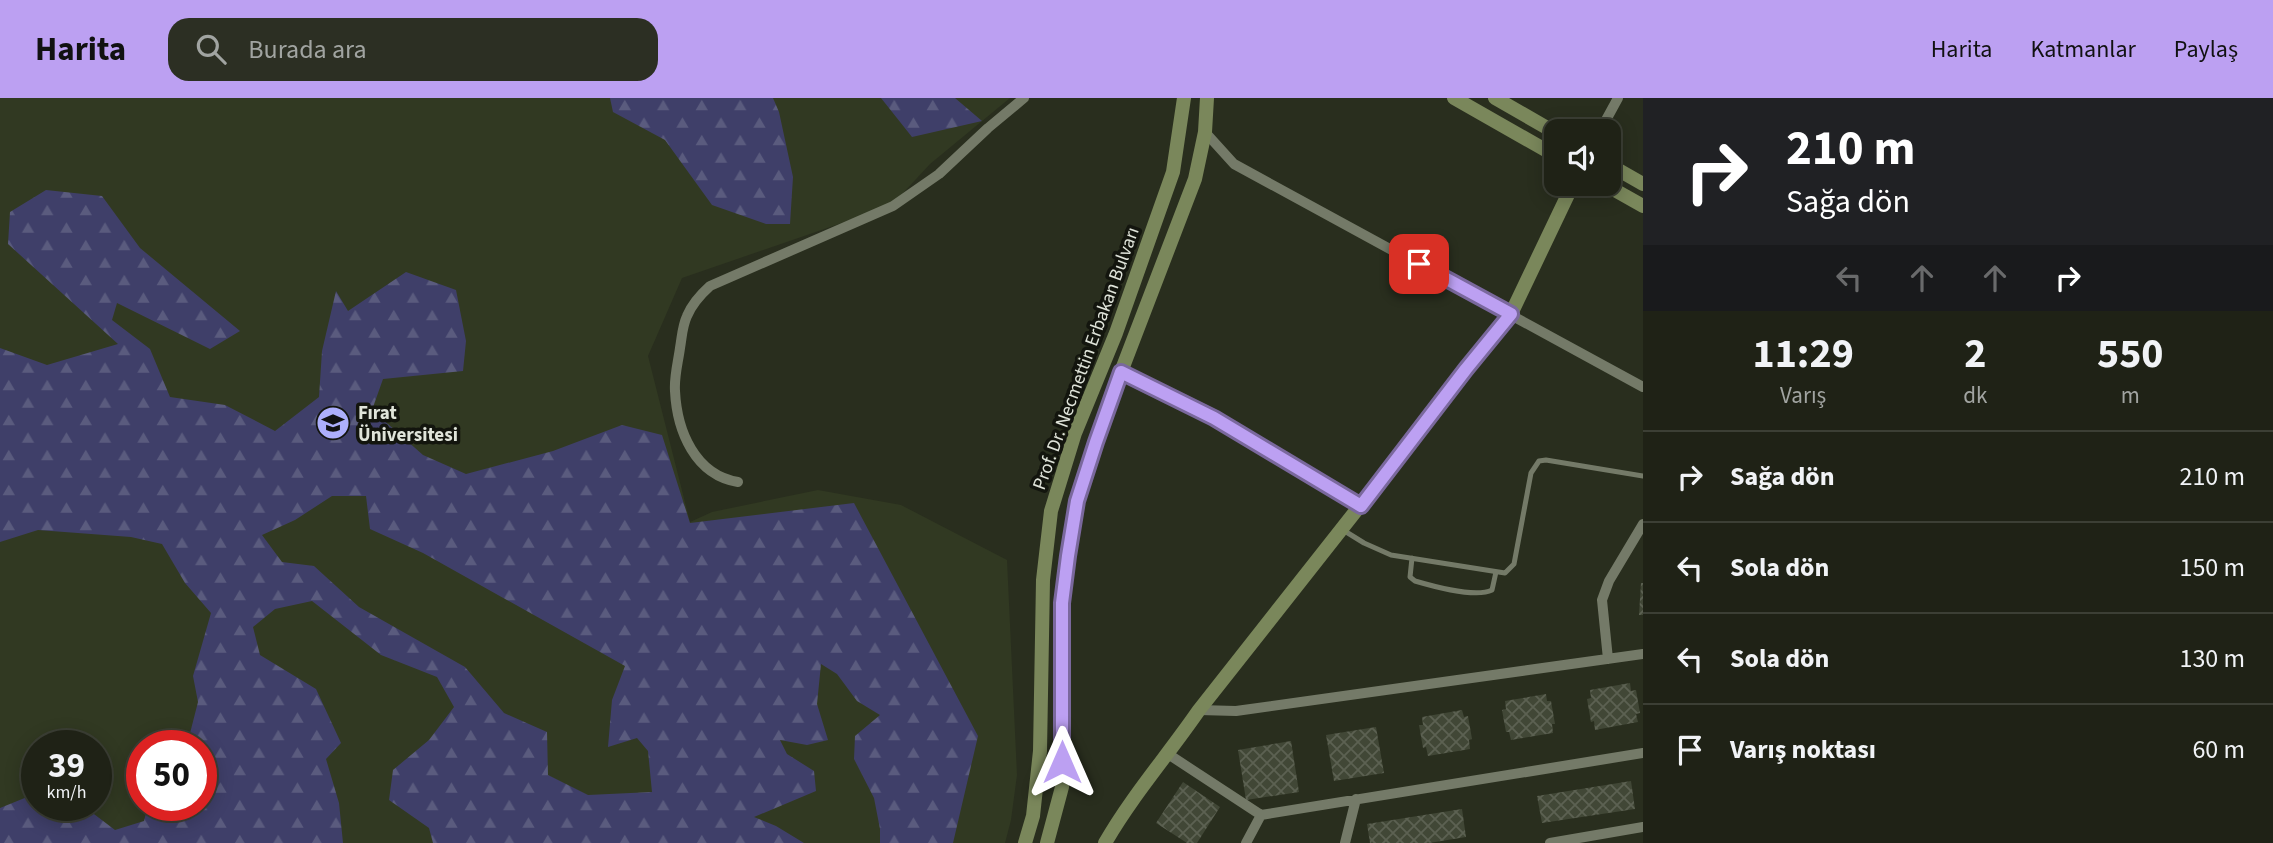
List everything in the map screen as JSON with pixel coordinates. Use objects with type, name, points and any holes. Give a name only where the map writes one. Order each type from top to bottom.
[{"type":"main road","name":"Prof. Dr. Necmettin Erbakan Bulvarı","points":[[1025,843],[1033,816],[1040,751],[1043,580],[1051,511],[1075,433],[1116,332],[1173,172],[1184,98]]},
{"type":"main road","name":"Prof. Dr. Necmettin Erbakan Bulvarı","points":[[1047,843],[1062,787],[1062,603],[1077,501],[1121,372],[1195,179],[1205,132],[1207,98]]},
{"type":"main road","points":[[1454,98],[1544,149]]},
{"type":"main road","points":[[1495,98],[1544,126]]},
{"type":"main road","points":[[1621,171],[1643,184]]},
{"type":"main road","points":[[1621,194],[1643,206]]},
{"type":"main road","points":[[1105,843],[1124,810],[1199,710],[1511,314],[1567,196]]},
{"type":"street","points":[[738,482],[720,477],[704,467],[691,448],[680,420],[675,391],[677,362],[683,326],[698,299],[710,286],[894,206],[939,174],[1024,98]]},
{"type":"street","points":[[1607,119],[1619,98]]},
{"type":"street","points":[[1205,132],[1234,164],[1643,387]]},
{"type":"street","points":[[1608,659],[1602,600],[1609,581],[1643,524]]},
{"type":"street","points":[[1199,710],[1236,711],[1643,654]]},
{"type":"street","points":[[1168,754],[1261,815],[1643,753]]},
{"type":"street","points":[[1345,843],[1356,799]]},
{"type":"street","points":[[1246,843],[1261,815]]},
{"type":"street","points":[[1550,843],[1643,827]]},
{"type":"lane","points":[[1121,372],[1214,418],[1361,506]]},
{"type":"lane","points":[[1343,530],[1380,551],[1504,573],[1514,564],[1531,473],[1539,461],[1643,476]]},
{"type":"lane","points":[[1412,558],[1410,576],[1415,581],[1474,593],[1487,593],[1492,590],[1496,572]]},
{"type":"shaded area","name":"Fırat Üniversitesi","points":[[0,98],[1010,98],[930,164],[891,206],[682,278],[648,356],[690,522],[712,512],[818,490],[901,505],[1007,560],[1017,775],[1005,843],[0,843]]},
{"type":"green space","points":[[610,98],[773,98],[779,112],[793,177],[790,224],[766,224],[712,205],[665,140],[613,112]]},
{"type":"green space","points":[[881,98],[955,98],[982,121],[912,137]]},
{"type":"green space","points":[[46,190],[102,196],[140,248],[240,331],[210,349],[117,303],[112,320],[150,349],[170,397],[225,405],[275,431],[319,397],[322,351],[336,291],[348,311],[406,272],[456,290],[466,341],[463,371],[383,379],[372,410],[423,455],[466,474],[553,451],[622,425],[662,435],[690,523],[854,503],[978,736],[953,843],[880,843],[874,798],[854,759],[855,736],[880,715],[857,701],[837,674],[821,664],[817,704],[828,740],[807,745],[780,740],[787,754],[814,771],[816,791],[754,817],[776,826],[804,843],[433,843],[429,828],[389,800],[393,770],[429,740],[454,707],[437,677],[381,655],[312,601],[275,609],[253,627],[260,655],[316,689],[341,743],[326,759],[339,803],[343,843],[0,843],[0,808],[21,799],[21,821],[103,821],[115,830],[144,821],[217,821],[217,730],[191,730],[198,702],[193,676],[211,613],[185,583],[162,544],[131,537],[38,530],[0,542],[0,348],[47,365],[118,344],[8,244],[10,212]],"holes":[[[332,496],[366,496],[370,529],[423,553],[625,666],[612,700],[608,747],[637,738],[648,751],[652,792],[588,795],[548,775],[547,732],[504,713],[465,667],[359,607],[314,566],[282,562],[262,535],[295,520]]]},
{"type":"building","points":[[1641,583],[1643,615],[1639,615]]},
{"type":"building","points":[[1630,683],[1631,691],[1636,690],[1640,713],[1636,714],[1638,722],[1595,730],[1587,699],[1591,698],[1590,690]]},
{"type":"building","points":[[1546,694],[1547,701],[1551,701],[1555,724],[1552,724],[1553,733],[1511,740],[1509,732],[1506,732],[1502,710],[1506,709],[1505,701]]},
{"type":"building","points":[[1462,710],[1464,717],[1468,716],[1472,739],[1469,740],[1470,749],[1428,756],[1426,747],[1423,748],[1419,725],[1423,725],[1422,717]]},
{"type":"building","points":[[1376,727],[1384,773],[1334,781],[1326,735]]},
{"type":"building","points":[[1291,741],[1299,792],[1246,800],[1238,750]]},
{"type":"building","points":[[1631,781],[1635,809],[1542,823],[1537,796]]},
{"type":"building","points":[[1183,782],[1220,807],[1197,843],[1187,843],[1156,823]]},
{"type":"building","points":[[1462,809],[1466,837],[1429,843],[1370,843],[1367,824]]},
{"type":"place","name":"Fırat Üniversitesi","points":[[333,423]]},
{"type":"route","points":[[1062,762],[1062,603],[1068,556],[1077,501],[1121,372],[1214,418],[1361,506],[1511,314],[1419,264]]}]
